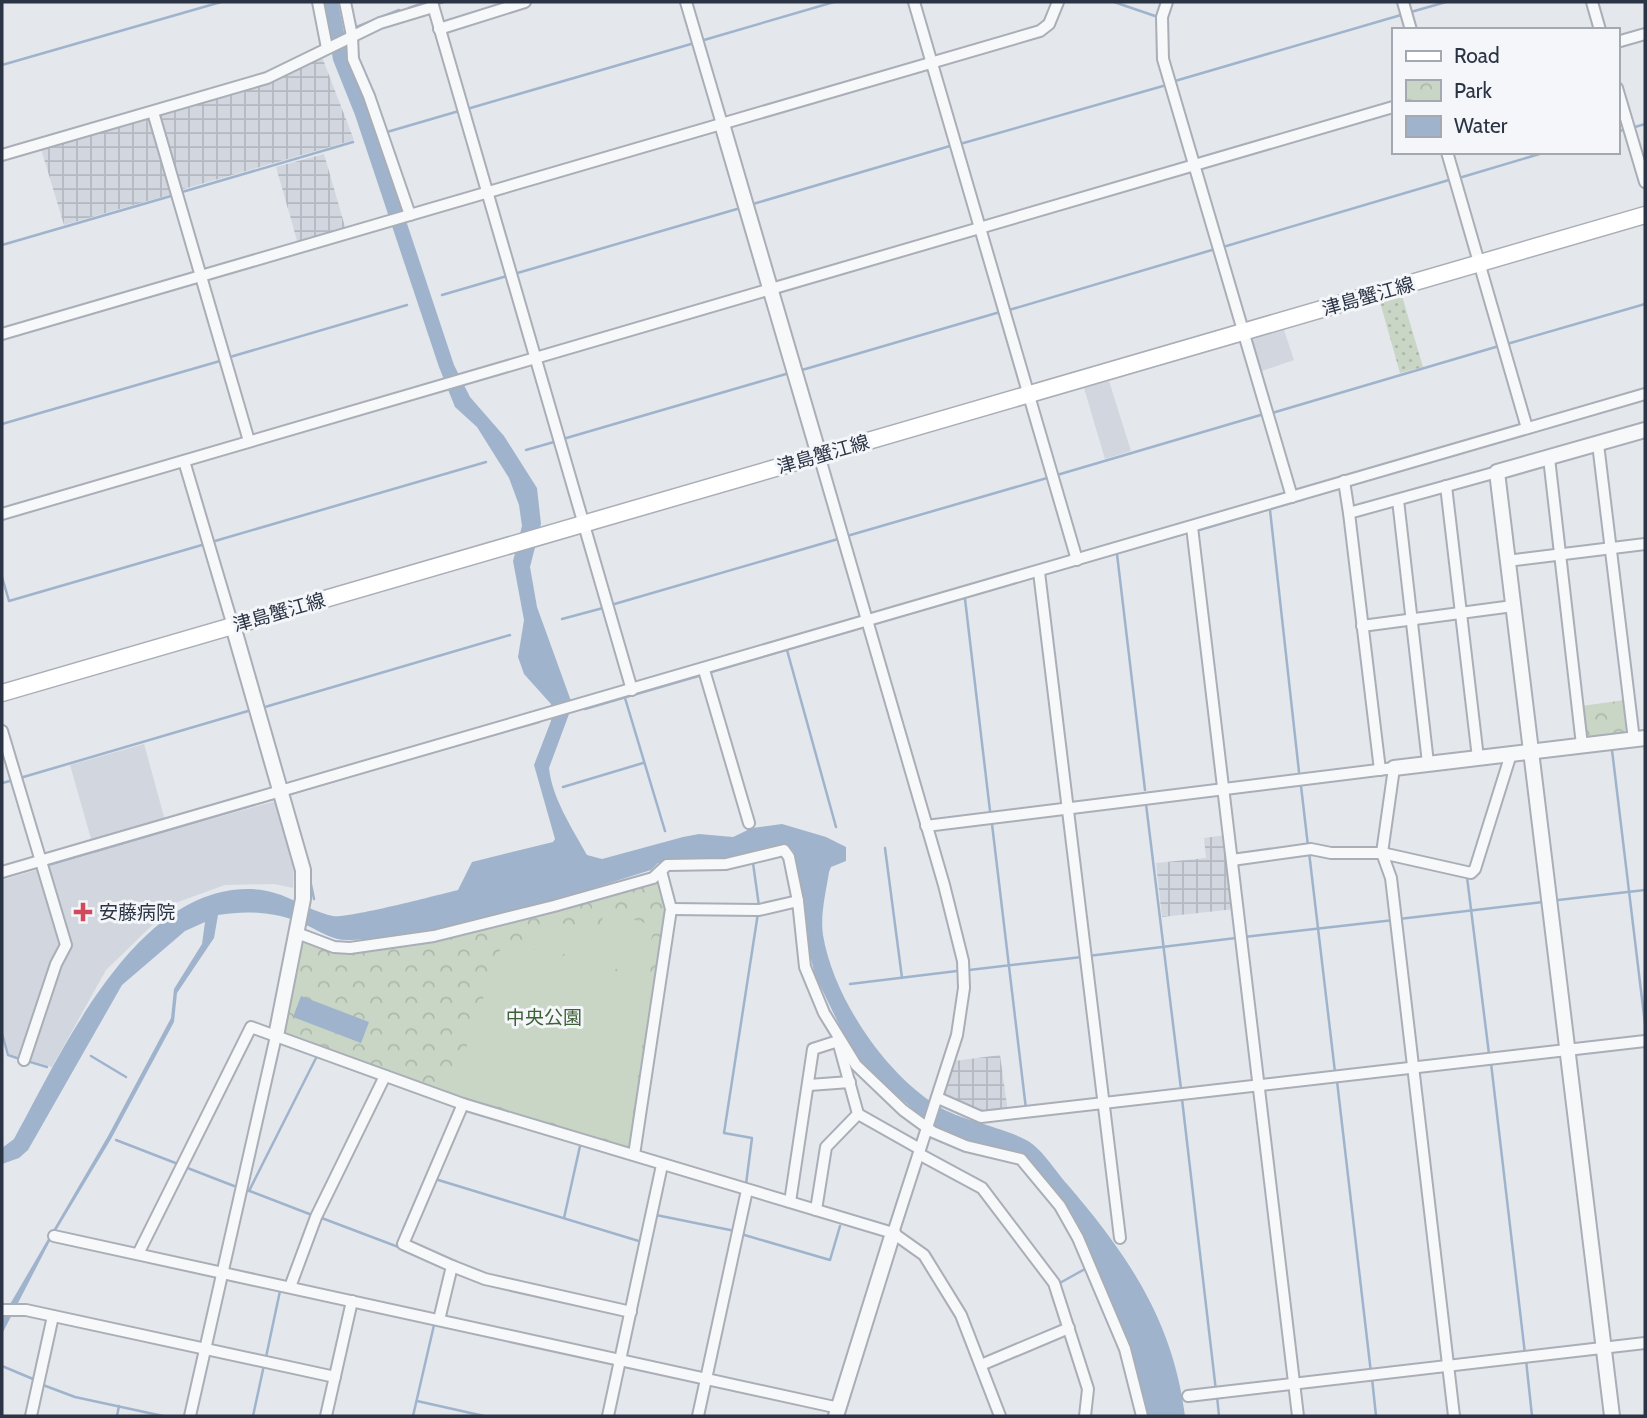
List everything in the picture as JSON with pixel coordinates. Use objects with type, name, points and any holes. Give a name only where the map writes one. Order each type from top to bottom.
[{"type":"main road","name":"津島蟹江線","points":[[2,693],[1645,215]]},
{"type":"street","points":[[318,2],[328,48]]},
{"type":"street","points":[[345,2],[353,59],[369,96],[408,215]]},
{"type":"street","points":[[439,29],[525,2]]},
{"type":"street","points":[[54,1236],[620,1359],[837,1412],[937,1100],[962,1010],[963,961],[686,2]]},
{"type":"street","points":[[914,2],[1077,559]]},
{"type":"street","points":[[2,334],[1040,31],[1049,24],[1058,2]]},
{"type":"street","points":[[1167,2],[1161,17],[1163,60],[1292,497]]},
{"type":"street","points":[[1403,2],[1410,28]]},
{"type":"street","points":[[1592,2],[1599,28]]},
{"type":"street","points":[[2,155],[267,78],[380,23],[432,4],[632,690]]},
{"type":"street","points":[[1619,41],[1645,34]]},
{"type":"street","points":[[1619,95],[1645,182]]},
{"type":"street","points":[[2,514],[1392,107]]},
{"type":"street","points":[[153,112],[249,441]]},
{"type":"street","points":[[1448,154],[1527,428]]},
{"type":"street","points":[[2,872],[281,795],[866,621],[1040,575],[1077,559],[1192,531],[1292,497],[1645,394]]},
{"type":"street","points":[[1349,513],[1645,430]]},
{"type":"street","points":[[926,826],[1640,739],[1609,548],[1598,444]]},
{"type":"street","points":[[1549,458],[1582,746]]},
{"type":"street","points":[[184,461],[303,870],[303,899],[298,929],[190,1416]]},
{"type":"street","points":[[1497,472],[1612,1416]]},
{"type":"street","points":[[1344,484],[1362,626],[1387,769],[1382,853],[1391,878],[1454,1416]]},
{"type":"street","points":[[1446,486],[1478,758]]},
{"type":"street","points":[[1398,500],[1428,763]]},
{"type":"street","points":[[1192,531],[1297,1416]]},
{"type":"street","points":[[1507,561],[1645,544]]},
{"type":"street","points":[[1040,575],[1120,1238]]},
{"type":"street","points":[[1362,626],[1513,606]]},
{"type":"street","points":[[704,670],[749,822]]},
{"type":"street","points":[[2,731],[66,945],[56,964],[24,1060]]},
{"type":"street","points":[[1232,860],[1311,849],[1331,853],[1382,853],[1471,873],[1475,869],[1511,754]]},
{"type":"street","points":[[298,929],[334,947],[350,948],[434,936],[653,878],[667,865],[726,864],[784,850],[789,857],[798,901],[806,967],[838,1041],[858,1114],[982,1188],[1054,1283],[1088,1389],[1085,1416]]},
{"type":"street","points":[[634,1155],[671,909],[661,870]]},
{"type":"street","points":[[671,909],[759,910],[798,901]]},
{"type":"street","points":[[138,1254],[251,1027],[463,1104],[893,1233],[924,1255],[961,1315],[1000,1416]]},
{"type":"street","points":[[790,1202],[813,1049],[838,1041]]},
{"type":"street","points":[[838,1041],[856,1065],[903,1110],[928,1127],[966,1146],[1021,1159],[1060,1206],[1078,1238],[1125,1349],[1142,1416]]},
{"type":"street","points":[[937,1100],[981,1117],[1645,1041]]},
{"type":"street","points":[[290,1287],[316,1217],[385,1076]]},
{"type":"street","points":[[809,1085],[850,1082]]},
{"type":"street","points":[[463,1104],[403,1244],[485,1279],[631,1312]]},
{"type":"street","points":[[816,1210],[827,1147],[858,1114]]},
{"type":"street","points":[[608,1416],[663,1165]]},
{"type":"street","points":[[698,1416],[747,1190]]},
{"type":"street","points":[[439,1320],[452,1266]]},
{"type":"street","points":[[326,1416],[352,1301]]},
{"type":"street","points":[[7,1311],[53,1315],[335,1377]]},
{"type":"street","points":[[31,1416],[53,1315]]},
{"type":"street","points":[[981,1365],[1069,1328]]},
{"type":"street","points":[[1188,1396],[1645,1343]]},
{"type":"shaded area","points":[[322,57],[354,140],[180,190],[159,118],[161,113],[273,80]]},
{"type":"shaded area","points":[[149,117],[172,194],[64,225],[41,149]]},
{"type":"shaded area","points":[[324,154],[346,230],[298,244],[276,167]]},
{"type":"shaded area","points":[[1284,330],[1294,360],[1259,372],[1250,343],[1252,339]]},
{"type":"shaded area","points":[[1109,381],[1131,451],[1105,459],[1084,388]]},
{"type":"shaded area","name":"安藤病院","points":[[144,744],[168,831],[276,801],[294,868],[293,888],[274,884],[225,885],[175,903],[106,970],[52,1067],[9,1054],[2,1028],[2,880],[95,853],[70,765]]},
{"type":"shaded area","points":[[1226,835],[1235,909],[1162,917],[1156,863],[1206,858],[1204,838]]},
{"type":"shaded area","points":[[1000,1055],[1008,1112],[986,1115],[943,1096],[954,1061]]},
{"type":"green space","points":[[1402,296],[1423,367],[1400,373],[1380,302]]},
{"type":"green space","points":[[1625,700],[1629,726],[1624,733],[1590,737],[1584,733],[1581,706]]},
{"type":"green space","name":"中央公園","points":[[656,879],[660,881],[667,908],[632,1148],[627,1149],[448,1095],[287,1036],[282,1030],[301,941],[350,951]]},
{"type":"green space","points":[[605,911],[655,926],[641,976],[535,946],[543,918],[598,933]]},
{"type":"green space","points":[[503,941],[647,980],[649,996],[628,1145],[460,1093],[454,1083]]},
{"type":"water","points":[[324,2],[338,2],[349,58],[364,94],[454,365],[470,397],[504,436],[537,488],[541,524],[530,567],[537,607],[571,701],[569,714],[549,768],[558,802],[587,855],[602,859],[683,837],[699,834],[733,837],[752,828],[782,824],[826,837],[846,847],[846,861],[831,867],[829,872],[822,927],[828,958],[848,1005],[877,1049],[894,1069],[930,1101],[953,1114],[1028,1141],[1049,1161],[1109,1237],[1144,1291],[1170,1350],[1185,1416],[1148,1416],[1125,1334],[1080,1232],[1060,1197],[1023,1155],[984,1146],[934,1127],[865,1068],[851,1049],[815,975],[808,947],[794,852],[788,845],[721,860],[658,863],[651,870],[502,915],[425,932],[388,937],[344,940],[274,915],[218,915],[214,938],[177,993],[174,1022],[111,1139],[51,1239],[2,1334],[2,1318],[108,1136],[171,1018],[174,989],[202,944],[205,922],[185,931],[122,985],[28,1150],[19,1158],[2,1164],[2,1148],[14,1139],[78,1023],[105,983],[136,946],[169,917],[206,897],[247,889],[261,890],[333,916],[355,914],[458,890],[472,862],[553,842],[555,839],[534,765],[551,721],[551,704],[524,674],[518,657],[524,620],[513,561],[522,526],[519,505],[509,478],[477,427],[455,407],[439,367],[355,115],[333,60]]},
{"type":"water","points":[[301,996],[369,1022],[361,1043],[293,1017]]},
{"type":"waterway","points":[[2,65],[221,2]]},
{"type":"waterway","points":[[409,8],[426,2]]},
{"type":"waterway","points":[[437,4],[444,2]]},
{"type":"waterway","points":[[704,40],[834,2]]},
{"type":"waterway","points":[[1114,2],[1155,16]]},
{"type":"waterway","points":[[1411,12],[1446,2]]},
{"type":"waterway","points":[[354,28],[399,10]]},
{"type":"waterway","points":[[1175,81],[1401,15]]},
{"type":"waterway","points":[[467,109],[691,44]]},
{"type":"waterway","points":[[960,144],[1163,86]]},
{"type":"waterway","points":[[387,132],[459,111]]},
{"type":"waterway","points":[[1635,127],[1645,124]]},
{"type":"waterway","points":[[1619,131],[1623,130]]},
{"type":"waterway","points":[[182,192],[353,142]]},
{"type":"waterway","points":[[753,204],[950,146]]},
{"type":"waterway","points":[[1459,178],[1539,154]]},
{"type":"waterway","points":[[1223,247],[1449,180]]},
{"type":"waterway","points":[[2,245],[171,196]]},
{"type":"waterway","points":[[514,274],[737,209]]},
{"type":"waterway","points":[[1009,310],[1212,250]]},
{"type":"waterway","points":[[442,295],[507,276]]},
{"type":"waterway","points":[[1507,344],[1645,304]]},
{"type":"waterway","points":[[230,357],[407,305]]},
{"type":"waterway","points":[[802,370],[1000,312]]},
{"type":"waterway","points":[[1272,413],[1499,346]]},
{"type":"waterway","points":[[2,424],[220,361]]},
{"type":"waterway","points":[[563,439],[786,374]]},
{"type":"waterway","points":[[1057,475],[1264,414]]},
{"type":"waterway","points":[[526,450],[554,442]]},
{"type":"waterway","points":[[215,541],[486,462]]},
{"type":"waterway","points":[[847,536],[1047,478]]},
{"type":"waterway","points":[[1196,531],[1304,499]]},
{"type":"waterway","points":[[1270,510],[1299,772]]},
{"type":"waterway","points":[[1041,575],[1190,532]]},
{"type":"waterway","points":[[611,605],[838,539]]},
{"type":"waterway","points":[[2,577],[9,601],[202,545]]},
{"type":"waterway","points":[[1117,554],[1145,790]]},
{"type":"waterway","points":[[877,623],[1035,577]]},
{"type":"waterway","points":[[965,599],[990,811]]},
{"type":"waterway","points":[[562,619],[603,608]]},
{"type":"waterway","points":[[708,673],[860,628]]},
{"type":"waterway","points":[[265,707],[510,635]]},
{"type":"waterway","points":[[787,650],[836,827]]},
{"type":"waterway","points":[[585,709],[702,675]]},
{"type":"waterway","points":[[625,698],[665,831]]},
{"type":"waterway","points":[[20,778],[248,711]]},
{"type":"waterway","points":[[394,763],[539,722]]},
{"type":"waterway","points":[[1612,750],[1645,1024]]},
{"type":"waterway","points":[[563,787],[643,763]]},
{"type":"waterway","points":[[287,795],[344,778]]},
{"type":"waterway","points":[[2,783],[10,781]]},
{"type":"waterway","points":[[1301,786],[1308,846]]},
{"type":"waterway","points":[[45,866],[277,798]]},
{"type":"waterway","points":[[1146,804],[1181,1089]]},
{"type":"waterway","points":[[992,824],[1026,1109]]},
{"type":"waterway","points":[[885,848],[902,978]]},
{"type":"waterway","points":[[1309,852],[1335,1072]]},
{"type":"waterway","points":[[753,863],[759,906]]},
{"type":"waterway","points":[[2,878],[37,867]]},
{"type":"waterway","points":[[309,875],[314,899]]},
{"type":"waterway","points":[[1467,877],[1489,1054]]},
{"type":"waterway","points":[[1558,900],[1645,890]]},
{"type":"waterway","points":[[1399,919],[1543,902]]},
{"type":"waterway","points":[[746,1184],[752,1138],[724,1133],[758,913]]},
{"type":"waterway","points":[[1244,937],[1394,920]]},
{"type":"waterway","points":[[1088,956],[1236,938]]},
{"type":"waterway","points":[[969,970],[1082,957]]},
{"type":"waterway","points":[[850,984],[957,971]]},
{"type":"waterway","points":[[2,1033],[8,1055],[20,1059]]},
{"type":"waterway","points":[[91,1056],[126,1077]]},
{"type":"waterway","points":[[249,1191],[316,1058]]},
{"type":"waterway","points":[[27,1061],[47,1067]]},
{"type":"waterway","points":[[1491,1063],[1525,1354]]},
{"type":"waterway","points":[[1337,1081],[1371,1373]]},
{"type":"waterway","points":[[1182,1099],[1216,1391]]},
{"type":"waterway","points":[[403,1230],[455,1110]]},
{"type":"waterway","points":[[116,1140],[178,1164]]},
{"type":"waterway","points":[[564,1218],[580,1146]]},
{"type":"waterway","points":[[185,1167],[234,1186]]},
{"type":"waterway","points":[[435,1179],[642,1242]]},
{"type":"waterway","points":[[247,1190],[312,1215]]},
{"type":"waterway","points":[[656,1219],[656,1215],[735,1231]]},
{"type":"waterway","points":[[319,1217],[401,1248]]},
{"type":"waterway","points":[[741,1234],[830,1260],[840,1226]]},
{"type":"waterway","points":[[1058,1284],[1085,1269]]},
{"type":"waterway","points":[[233,1281],[264,1287]]},
{"type":"waterway","points":[[266,1357],[280,1291],[278,1290]]},
{"type":"waterway","points":[[413,1416],[434,1325]]},
{"type":"waterway","points":[[1526,1360],[1532,1416]]},
{"type":"waterway","points":[[253,1416],[264,1365]]},
{"type":"waterway","points":[[2,1366],[33,1379]]},
{"type":"waterway","points":[[844,1416],[856,1376]]},
{"type":"waterway","points":[[1372,1378],[1376,1416]]},
{"type":"waterway","points":[[43,1385],[75,1397],[163,1416]]},
{"type":"waterway","points":[[1217,1396],[1219,1416]]},
{"type":"waterway","points":[[417,1401],[484,1416]]},
{"type":"waterway","points":[[117,1416],[119,1406]]},
{"type":"place","name":"安藤病院","points":[[83,912]]}]
